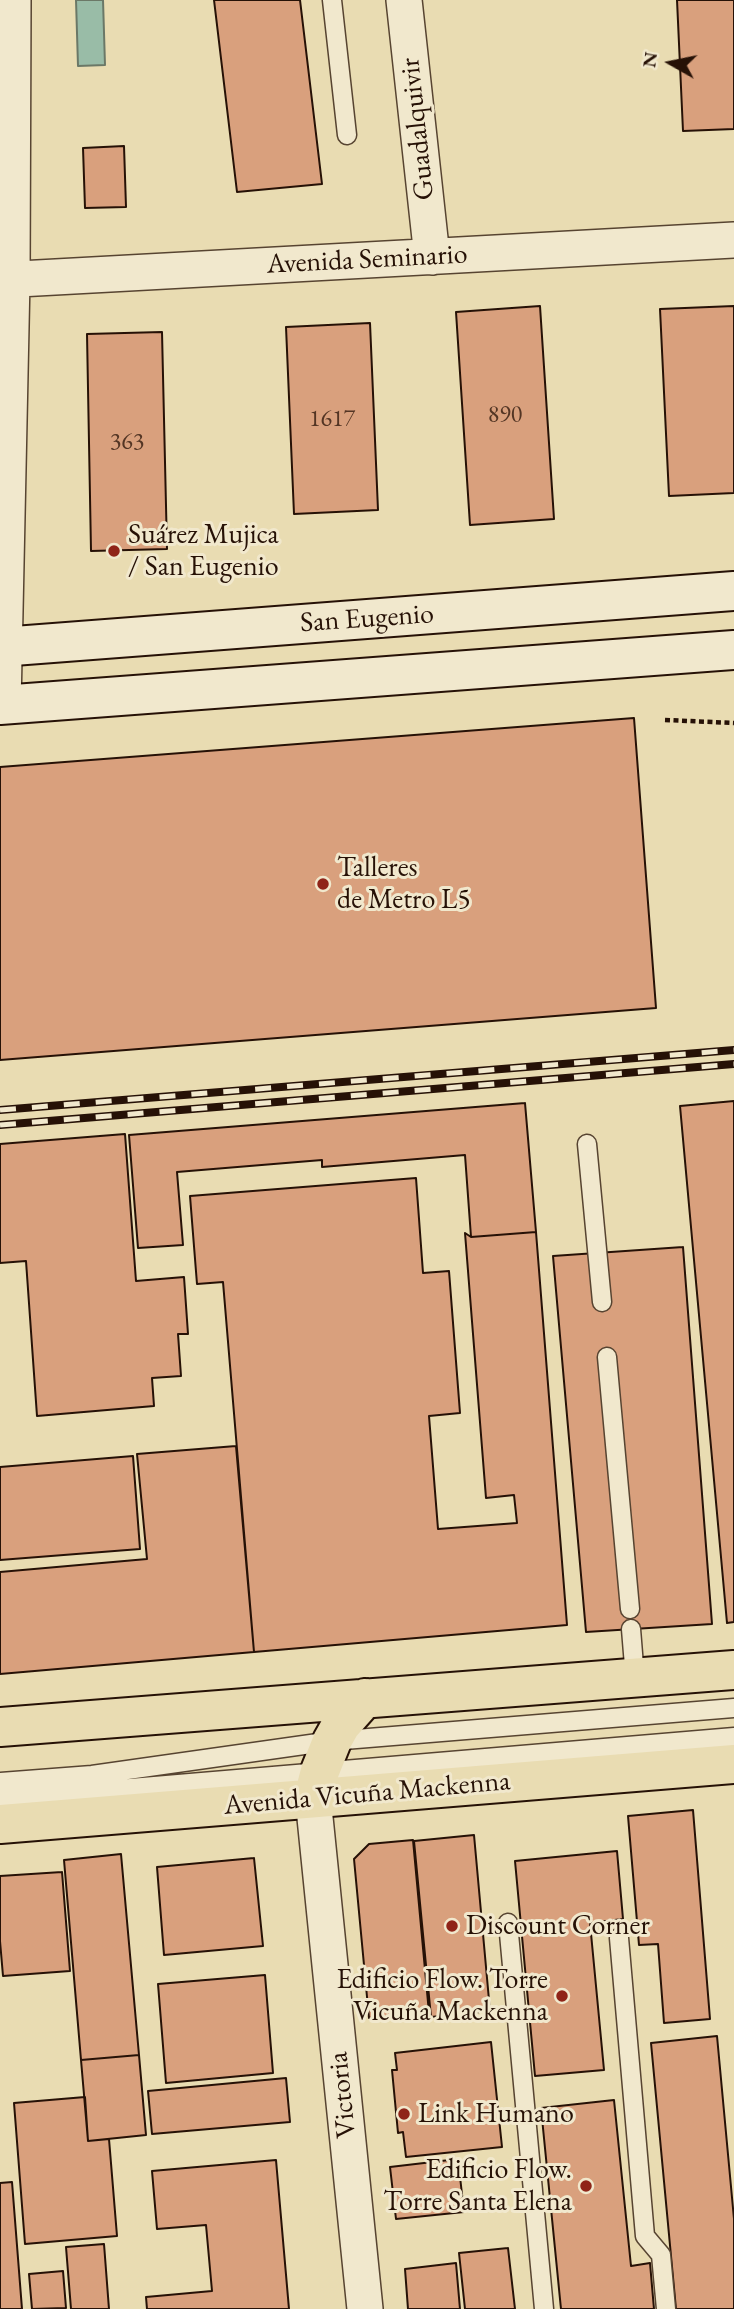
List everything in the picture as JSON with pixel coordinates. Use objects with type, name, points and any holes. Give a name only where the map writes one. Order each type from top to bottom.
[{"type":"main road","name":"San Eugenio","points":[[2,647],[734,592]]},
{"type":"main road","points":[[365,619],[371,677]]},
{"type":"main road","name":"San Eugenio","points":[[2,705],[734,650]]},
{"type":"main road","points":[[0,1727],[734,1670]]},
{"type":"main road","points":[[321,1770],[341,1725],[365,1699]]},
{"type":"main road","name":"Avenida Vicuña Mackenna","points":[[0,1825],[321,1770],[734,1764]]},
{"type":"street","points":[[2,705],[6,46],[13,0]]},
{"type":"street","name":"Guadalquivir","points":[[404,0],[432,257]]},
{"type":"street","name":"Avenida Seminario","points":[[6,280],[734,240]]},
{"type":"street","name":"Victoria","points":[[321,1770],[365,2309]]},
{"type":"lane","points":[[332,0],[347,135]]},
{"type":"lane","points":[[587,1144],[601,1302]]},
{"type":"lane","points":[[607,1357],[630,1609]]},
{"type":"lane","points":[[631,1629],[635,1678]]},
{"type":"lane","points":[[0,1782],[92,1775],[321,1770],[734,1708]]},
{"type":"lane","points":[[0,1799],[734,1737]]},
{"type":"lane","points":[[508,1923],[544,2309]]},
{"type":"lane","points":[[619,1938],[645,2236],[660,2255],[666,2309]]},
{"type":"path","points":[[665,720],[734,723]]},
{"type":"shaded area","points":[[76,0],[103,0],[105,65],[78,66]]},
{"type":"building","points":[[214,0],[300,0],[322,184],[237,192]]},
{"type":"building","points":[[677,0],[734,0],[734,129],[683,131]]},
{"type":"building","points":[[124,146],[126,207],[85,208],[83,148]]},
{"type":"building","points":[[540,306],[554,519],[470,525],[456,312]]},
{"type":"building","points":[[734,306],[734,493],[669,496],[660,309]]},
{"type":"building","points":[[370,323],[378,510],[294,514],[286,327]]},
{"type":"building","points":[[162,332],[167,549],[91,551],[87,334]]},
{"type":"building","name":"Talleres de Metro L5","points":[[634,718],[656,1008],[0,1060],[0,767]]},
{"type":"building","points":[[734,1101],[734,1622],[727,1623],[680,1106]]},
{"type":"building","points":[[525,1103],[536,1232],[471,1237],[465,1155],[322,1167],[322,1160],[177,1172],[183,1245],[138,1248],[129,1135]]},
{"type":"building","points":[[125,1134],[136,1281],[184,1277],[188,1334],[178,1334],[181,1376],[152,1378],[154,1406],[37,1416],[26,1261],[0,1263],[0,1144]]},
{"type":"building","points":[[416,1178],[423,1273],[449,1271],[460,1413],[429,1416],[438,1529],[517,1523],[514,1495],[486,1498],[465,1233],[471,1237],[536,1232],[567,1625],[254,1652],[223,1282],[197,1284],[190,1196]]},
{"type":"building","points":[[683,1247],[712,1624],[586,1632],[553,1256]]},
{"type":"building","points":[[236,1446],[254,1652],[0,1674],[0,1572],[147,1559],[137,1454]]},
{"type":"building","points":[[133,1456],[140,1549],[0,1560],[0,1467]]},
{"type":"building","points":[[693,1810],[710,2019],[664,2023],[658,1944],[639,1945],[628,1816]]},
{"type":"building","name":"Discount Corner","points":[[474,1835],[490,2011],[431,2017],[414,1841]]},
{"type":"building","points":[[413,1840],[429,2013],[369,2018],[354,1859],[369,1844]]},
{"type":"building","name":"Edificio Flow. Torre Vicuña Mackenna","points":[[617,1851],[623,1919],[590,1923],[604,2070],[535,2076],[515,1861]]},
{"type":"building","points":[[121,1854],[139,2055],[81,2060],[64,1860]]},
{"type":"building","points":[[254,1858],[263,1946],[164,1955],[157,1867]]},
{"type":"building","points":[[62,1872],[70,1971],[3,1976],[0,1876]]},
{"type":"building","points":[[265,1975],[273,2073],[166,2083],[158,1984]]},
{"type":"building","points":[[717,2036],[734,2219],[734,2309],[676,2309],[651,2043]]},
{"type":"building","points":[[491,2042],[502,2147],[406,2157],[403,2132],[398,2133],[392,2070],[397,2070],[395,2053]]},
{"type":"building","points":[[139,2055],[146,2135],[88,2141],[81,2060]]},
{"type":"building","points":[[286,2078],[290,2122],[152,2134],[148,2091]]},
{"type":"building","points":[[85,2097],[88,2141],[109,2139],[117,2236],[25,2244],[14,2103]]},
{"type":"building","name":"Edificio Flow. Torre Santa Elena","points":[[614,2100],[631,2266],[650,2263],[654,2309],[561,2309],[541,2108]]},
{"type":"building","points":[[458,2159],[464,2212],[396,2219],[390,2167]]},
{"type":"building","points":[[276,2160],[289,2309],[147,2309],[146,2297],[212,2291],[206,2225],[157,2229],[152,2171]]},
{"type":"building","points":[[12,2182],[22,2309],[0,2309],[0,2183]]},
{"type":"building","points":[[104,2244],[109,2309],[71,2309],[66,2247]]},
{"type":"building","points":[[508,2248],[515,2309],[465,2309],[459,2253]]},
{"type":"building","points":[[456,2263],[460,2309],[408,2309],[405,2269]]},
{"type":"building","points":[[63,2271],[66,2308],[32,2309],[29,2274]]},
{"type":"railway","points":[[0,1110],[734,1050]]},
{"type":"railway","points":[[0,1125],[734,1064]]},
{"type":"place","name":"Suárez Mujica / San Eugenio","points":[[114,551]]},
{"type":"place","name":"Talleres de Metro L5","points":[[323,884]]},
{"type":"place","name":"Discount Corner","points":[[452,1926]]},
{"type":"place","name":"Edificio Flow. Torre Vicuña Mackenna","points":[[562,1996]]},
{"type":"place","name":"Link Humano","points":[[404,2114]]},
{"type":"place","name":"Edificio Flow. Torre Santa Elena","points":[[586,2186]]}]
